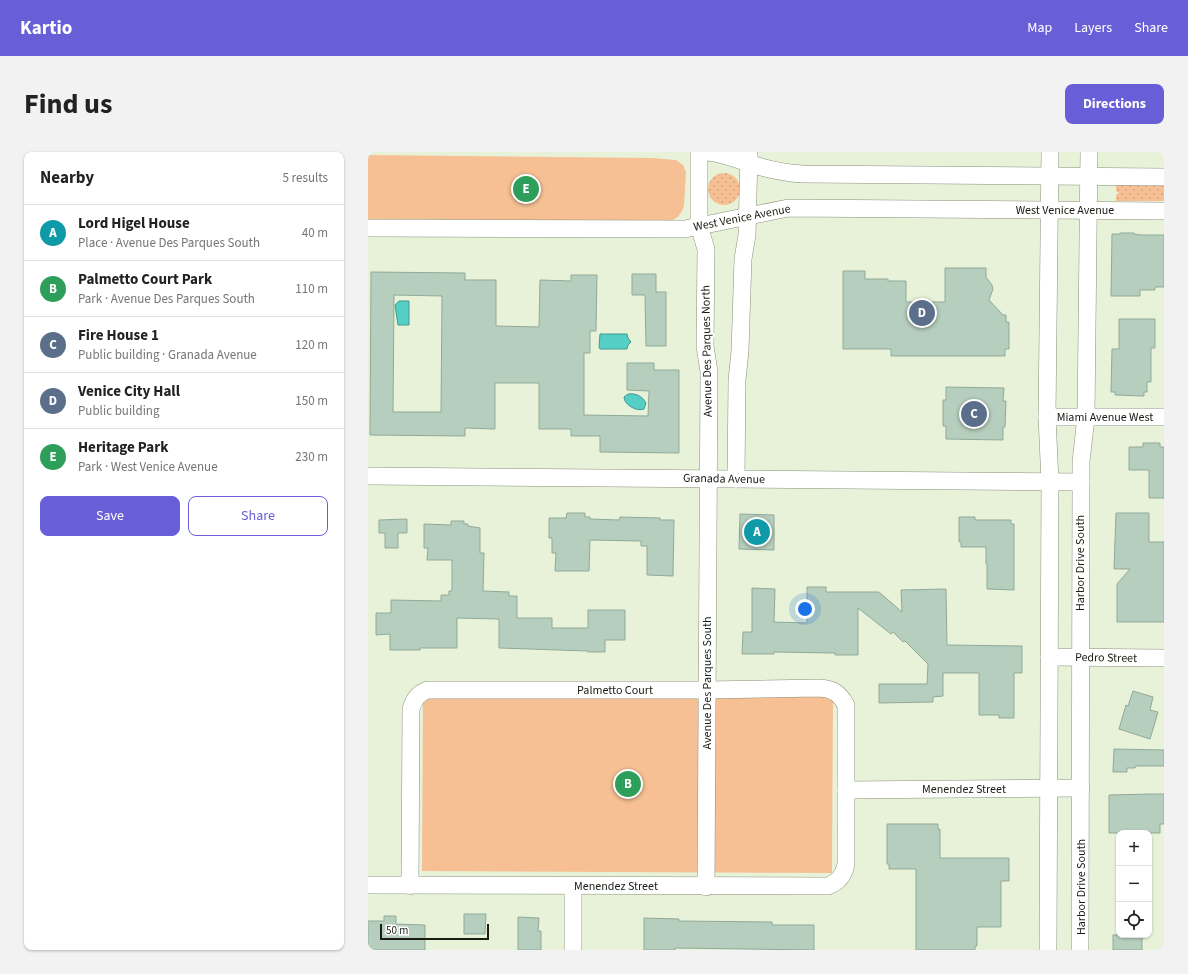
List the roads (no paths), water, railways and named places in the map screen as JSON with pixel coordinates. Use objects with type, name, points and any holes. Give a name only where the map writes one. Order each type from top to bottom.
[{"type":"street","name":"Avenue Des Parques North","points":[[699,152],[699,226],[706,249],[705,346],[709,372],[708,478]]},
{"type":"street","points":[[709,152],[749,158],[779,171],[803,174],[1164,177]]},
{"type":"street","points":[[1048,950],[1050,482],[1047,417],[1050,152]]},
{"type":"street","name":"Harbor Drive South","points":[[1080,950],[1081,462],[1086,417],[1089,152]]},
{"type":"street","points":[[736,478],[737,380],[740,351],[743,260],[747,235],[749,158]]},
{"type":"street","name":"West Venice Avenue","points":[[368,228],[685,229],[788,208],[1164,211]]},
{"type":"street","name":"Miami Avenue West","points":[[1047,417],[1164,417]]},
{"type":"street","name":"Granada Avenue","points":[[368,476],[1081,482]]},
{"type":"street","name":"Avenue Des Parques South","points":[[706,887],[708,478]]},
{"type":"street","name":"Pedro Street","points":[[1049,657],[1164,658]]},
{"type":"street","name":"Palmetto Court","points":[[410,886],[411,709],[416,696],[427,690],[830,689],[837,692],[846,705],[846,859]]},
{"type":"street","name":"Menendez Street","points":[[846,790],[1081,788]]},
{"type":"street","name":"Menendez Street","points":[[368,885],[706,887],[828,886],[837,882],[843,874],[846,859]]},
{"type":"street","points":[[573,886],[573,950]]},
{"type":"water","points":[[399,301],[409,301],[409,325],[398,325],[395,305]]},
{"type":"water","points":[[600,334],[627,334],[631,342],[627,349],[600,349]]},
{"type":"water","points":[[628,394],[634,394],[643,398],[646,403],[644,409],[638,410],[628,405],[624,397]]},
{"type":"place","name":"Heritage Park","points":[[526,189]]},
{"type":"place","name":"Venice City Hall","points":[[922,313]]},
{"type":"place","name":"Fire House 1","points":[[974,414]]},
{"type":"place","name":"Lord Higel House","points":[[757,532]]},
{"type":"place","name":"Palmetto Court Park","points":[[628,784]]}]
